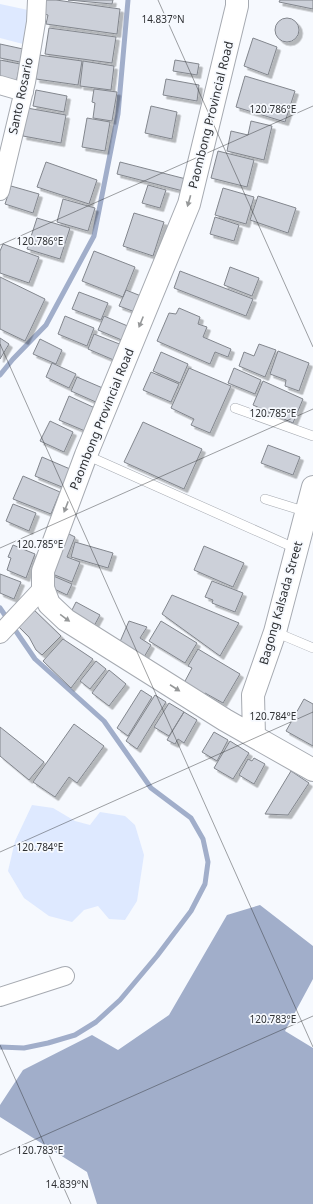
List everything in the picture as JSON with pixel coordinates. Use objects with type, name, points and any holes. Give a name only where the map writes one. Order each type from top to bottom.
[{"type":"main road","name":"Paombong Provincial Road","points":[[237,0],[238,6],[189,204],[86,455],[43,571],[43,588],[49,604],[66,620],[225,720],[313,770]]},
{"type":"main road","name":"Bagong Kalsada Street","points":[[254,736],[253,695],[275,632],[313,487]]},
{"type":"main road","name":"Bagong Kalsada Street","points":[[225,720],[253,695]]},
{"type":"street","name":"Santo Rosario","points":[[0,191],[5,143],[24,92],[36,22],[37,0]]},
{"type":"street","points":[[0,85],[24,92]]},
{"type":"street","points":[[0,634],[43,588]]},
{"type":"street","points":[[0,997],[65,976]]},
{"type":"lane","points":[[235,408],[313,436]]},
{"type":"lane","points":[[86,455],[297,549]]},
{"type":"lane","points":[[265,500],[307,512]]},
{"type":"lane","points":[[275,632],[313,648]]},
{"type":"shaded area","points":[[0,4],[28,10],[23,44],[0,38]]},
{"type":"shaded area","points":[[32,805],[53,808],[75,821],[90,825],[100,812],[125,816],[135,825],[144,855],[137,901],[125,920],[109,919],[98,906],[84,910],[72,922],[49,916],[24,898],[8,871],[15,841]]},
{"type":"shaded area","points":[[260,905],[313,946],[313,979],[285,1031],[313,1048],[313,1204],[97,1204],[87,1172],[0,1117],[0,1105],[23,1070],[92,1035],[118,1050],[169,1015],[227,915]]},
{"type":"building","points":[[45,0],[56,0],[120,9],[117,34],[46,24],[48,15],[44,14]]},
{"type":"building","points":[[68,0],[113,0],[112,4]]},
{"type":"building","points":[[280,0],[313,0],[313,9],[279,2]]},
{"type":"building","points":[[287,18],[296,21],[299,30],[296,39],[287,42],[278,39],[275,30],[278,21]]},
{"type":"building","points":[[49,28],[116,37],[112,63],[45,54]]},
{"type":"building","points":[[253,38],[277,47],[268,75],[244,66]]},
{"type":"building","points":[[0,44],[23,49],[20,62],[0,58]]},
{"type":"building","points":[[39,55],[82,61],[78,85],[36,79]]},
{"type":"building","points":[[0,60],[20,64],[16,84],[0,80]]},
{"type":"building","points":[[175,60],[199,64],[197,75],[173,71]]},
{"type":"building","points":[[83,61],[114,66],[111,90],[80,86]]},
{"type":"building","points":[[245,76],[295,91],[285,122],[236,107]]},
{"type":"building","points":[[166,79],[199,85],[197,101],[163,95]]},
{"type":"building","points":[[94,89],[117,92],[112,121],[93,118],[95,103],[92,102]]},
{"type":"building","points":[[36,90],[67,96],[64,112],[33,106]]},
{"type":"building","points":[[151,106],[177,112],[172,139],[145,133]]},
{"type":"building","points":[[27,108],[66,115],[61,143],[23,136]]},
{"type":"building","points":[[87,118],[110,122],[105,151],[82,147]]},
{"type":"building","points":[[251,121],[272,126],[264,160],[227,151],[231,131],[248,135]]},
{"type":"building","points":[[218,151],[254,160],[247,187],[211,178]]},
{"type":"building","points":[[46,162],[97,180],[89,204],[37,187]]},
{"type":"building","points":[[120,162],[186,179],[183,191],[117,174]]},
{"type":"building","points":[[148,185],[166,190],[160,208],[142,203]]},
{"type":"building","points":[[11,186],[39,194],[33,213],[5,204]]},
{"type":"building","points":[[223,188],[254,197],[246,224],[215,215]]},
{"type":"building","points":[[258,196],[296,208],[288,233],[250,220]]},
{"type":"building","points":[[63,199],[95,208],[88,231],[57,222]]},
{"type":"building","points":[[134,213],[164,222],[153,256],[123,246]]},
{"type":"building","points":[[215,217],[239,225],[234,241],[210,234]]},
{"type":"building","points":[[37,218],[70,228],[60,259],[27,249]]},
{"type":"building","points":[[3,244],[39,257],[29,283],[0,273],[0,251]]},
{"type":"building","points":[[94,251],[135,267],[123,297],[82,281]]},
{"type":"building","points":[[230,267],[259,278],[252,296],[224,285]]},
{"type":"building","points":[[180,271],[253,299],[246,316],[174,288]]},
{"type":"building","points":[[0,277],[45,299],[25,341],[0,329]]},
{"type":"building","points":[[126,290],[141,296],[135,312],[119,306]]},
{"type":"building","points":[[79,292],[108,303],[101,320],[72,309]]},
{"type":"building","points":[[179,308],[200,317],[198,324],[207,327],[203,337],[231,349],[228,357],[215,352],[210,364],[157,341],[169,313],[176,314]]},
{"type":"building","points":[[65,316],[94,328],[87,346],[58,334]]},
{"type":"building","points":[[104,316],[130,327],[124,341],[98,330]]},
{"type":"building","points":[[94,334],[122,345],[116,361],[88,349]]},
{"type":"building","points":[[0,338],[9,344],[0,359]]},
{"type":"building","points":[[40,339],[62,350],[56,364],[33,354]]},
{"type":"building","points":[[259,344],[276,350],[265,377],[239,366],[244,352],[254,356]]},
{"type":"building","points":[[278,351],[309,363],[299,391],[285,386],[286,380],[270,374]]},
{"type":"building","points":[[161,352],[188,364],[180,383],[153,371]]},
{"type":"building","points":[[52,363],[76,374],[69,388],[46,377]]},
{"type":"building","points":[[189,368],[231,386],[210,433],[191,425],[194,419],[171,408]]},
{"type":"building","points":[[234,368],[261,380],[255,394],[228,383]]},
{"type":"building","points":[[151,372],[179,384],[171,402],[143,390]]},
{"type":"building","points":[[77,377],[105,389],[98,403],[71,391]]},
{"type":"building","points":[[263,381],[303,399],[293,423],[253,405]]},
{"type":"building","points":[[69,396],[95,408],[85,431],[59,420]]},
{"type":"building","points":[[50,421],[73,432],[64,452],[40,441]]},
{"type":"building","points":[[143,422],[202,449],[184,489],[124,462]]},
{"type":"building","points":[[268,445],[300,457],[293,475],[261,463]]},
{"type":"building","points":[[42,457],[70,469],[62,487],[35,476]]},
{"type":"building","points":[[23,476],[60,492],[51,514],[13,499]]},
{"type":"building","points":[[13,504],[36,513],[29,531],[6,521]]},
{"type":"building","points":[[67,533],[75,537],[67,557],[80,562],[72,582],[50,573]]},
{"type":"building","points":[[75,542],[113,553],[108,568],[71,557]]},
{"type":"building","points":[[13,545],[35,554],[26,578],[7,570],[11,558],[8,557]]},
{"type":"building","points":[[204,546],[244,563],[233,587],[194,570]]},
{"type":"building","points":[[0,574],[21,582],[14,599],[0,593]]},
{"type":"building","points":[[51,575],[72,584],[67,595],[50,587]]},
{"type":"building","points":[[212,581],[243,593],[235,612],[212,603],[213,600],[205,597]]},
{"type":"building","points":[[172,595],[239,623],[220,656],[162,614]]},
{"type":"building","points":[[76,602],[100,615],[94,626],[70,614]]},
{"type":"building","points":[[32,608],[61,636],[42,655],[36,650],[29,637],[16,624]]},
{"type":"building","points":[[129,621],[147,627],[140,638],[151,645],[143,659],[119,644]]},
{"type":"building","points":[[161,621],[197,643],[185,663],[149,641]]},
{"type":"building","points":[[63,639],[93,659],[71,688],[43,661]]},
{"type":"building","points":[[198,649],[240,674],[223,703],[205,693],[203,695],[184,683],[192,668],[188,666]]},
{"type":"building","points":[[96,661],[106,669],[90,689],[80,681]]},
{"type":"building","points":[[109,670],[126,684],[109,706],[92,693]]},
{"type":"building","points":[[141,690],[152,697],[128,736],[117,728]]},
{"type":"building","points":[[155,695],[166,702],[137,749],[126,741]]},
{"type":"building","points":[[304,699],[313,704],[313,746],[286,731]]},
{"type":"building","points":[[169,703],[184,712],[169,736],[154,727]]},
{"type":"building","points":[[184,712],[197,720],[184,743],[178,739],[175,744],[167,740]]},
{"type":"building","points":[[74,724],[104,746],[77,783],[69,777],[55,797],[33,782]]},
{"type":"building","points":[[0,727],[44,762],[29,780],[0,756]]},
{"type":"building","points":[[214,732],[228,740],[217,761],[202,752]]},
{"type":"building","points":[[230,741],[249,753],[233,779],[214,768]]},
{"type":"building","points":[[254,758],[265,764],[254,784],[239,775],[248,759],[252,761]]},
{"type":"building","points":[[291,771],[309,783],[288,815],[265,814]]},
{"type":"waterway","points":[[0,375],[13,359],[46,325],[94,236],[118,114],[128,0]]},
{"type":"waterway","points":[[0,608],[35,659],[104,721],[151,788],[191,818],[203,839],[208,862],[205,884],[191,911],[157,956],[120,1000],[96,1022],[75,1035],[48,1043],[24,1048],[0,1047]]}]
